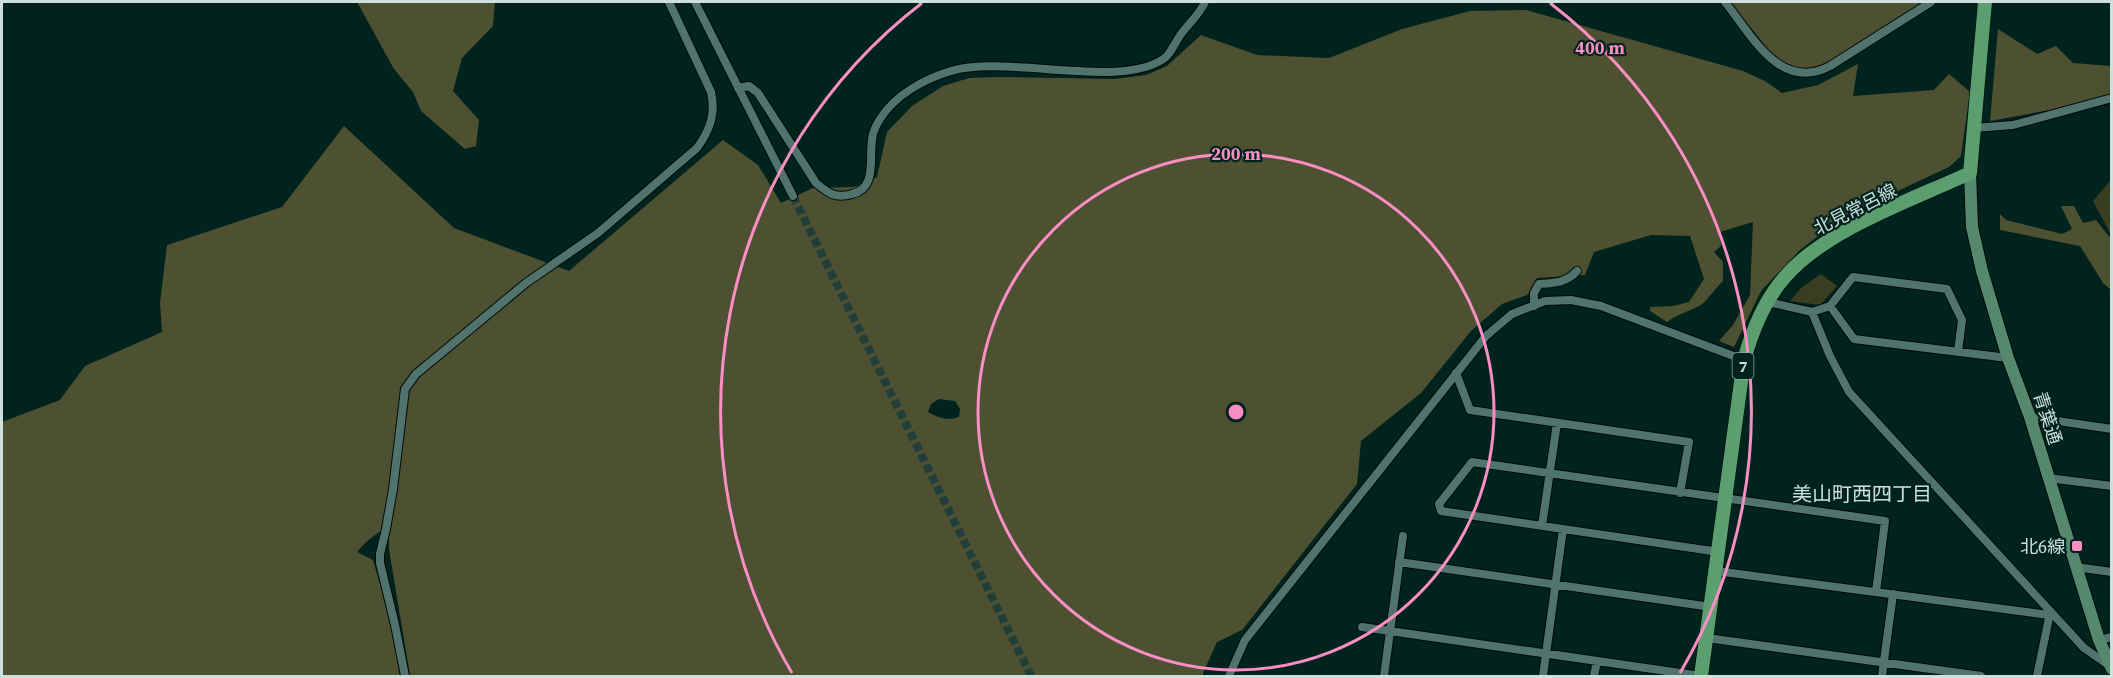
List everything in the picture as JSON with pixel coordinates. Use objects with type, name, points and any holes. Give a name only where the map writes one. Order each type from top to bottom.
[{"type":"main road","points":[[1970,173],[1985,2]]},
{"type":"main road","name":"北見常呂線","points":[[1701,676],[1743,360],[1755,325],[1783,279],[1798,263],[1829,239],[1970,173]]},
{"type":"street","points":[[405,676],[380,563],[380,554],[388,519],[405,389],[409,381],[424,366],[526,283],[598,234],[697,148],[706,137],[713,116],[714,105],[711,92],[669,2]]},
{"type":"street","points":[[695,2],[793,196]]},
{"type":"street","points":[[738,88],[749,86],[758,93],[816,183],[829,194],[846,196],[863,190],[867,185],[872,165],[872,138],[880,120],[905,93],[949,72],[978,67],[1109,71],[1140,69],[1167,56],[1185,29],[1202,10],[1205,2]]},
{"type":"street","points":[[1725,2],[1772,61],[1793,73],[1803,73],[1822,70],[1830,66],[1930,2]]},
{"type":"street","points":[[1974,128],[2013,125],[2112,98]]},
{"type":"street","name":"青葉通","points":[[1970,173],[1972,227],[1982,272],[2008,358],[2030,417],[2075,567],[2099,640],[2111,668]]},
{"type":"street","points":[[1534,306],[1534,293],[1539,284],[1570,278],[1577,271]]},
{"type":"street","points":[[1768,302],[1812,312],[1830,306],[1853,277],[1947,289],[1962,320],[1958,352]]},
{"type":"street","points":[[1229,676],[1245,640],[1486,336],[1512,315],[1545,301],[1571,300],[1602,306],[1743,360]]},
{"type":"street","points":[[1830,306],[1854,339],[2008,358]]},
{"type":"street","points":[[1812,312],[1830,356],[1849,392],[2050,613],[2084,648],[2111,668]]},
{"type":"street","points":[[1456,373],[1470,410],[1689,442],[1680,493]]},
{"type":"street","points":[[2030,417],[2112,429]]},
{"type":"street","points":[[1542,526],[1557,423]]},
{"type":"street","points":[[1719,552],[1442,511],[1439,504],[1472,462],[1885,521],[1876,592]]},
{"type":"street","points":[[2048,478],[2111,485]]},
{"type":"street","points":[[1543,676],[1563,529]]},
{"type":"street","points":[[1384,676],[1404,536]]},
{"type":"street","points":[[1400,562],[1711,608]]},
{"type":"street","points":[[2075,567],[2112,572]]},
{"type":"street","points":[[1716,571],[2050,613]]},
{"type":"street","points":[[1882,676],[1893,594]]},
{"type":"street","points":[[2037,676],[2050,613]]},
{"type":"street","points":[[1362,627],[1597,660],[1644,672],[1701,676]]},
{"type":"street","points":[[2099,640],[2112,637]]},
{"type":"street","points":[[1707,638],[1981,676]]},
{"type":"street","points":[[1594,676],[1597,660]]},
{"type":"green space","points":[[357,2],[495,2],[493,26],[462,58],[453,91],[479,120],[476,146],[465,149],[421,111],[413,92],[394,69]]},
{"type":"green space","points":[[1730,2],[1927,2],[1818,70],[1795,71],[1777,60]]},
{"type":"green space","points":[[1526,10],[1743,71],[1765,81],[1782,93],[1818,85],[1858,64],[1853,96],[1934,90],[1949,74],[1970,92],[1961,156],[1949,167],[1844,216],[1800,250],[1761,291],[1734,347],[1719,341],[1733,325],[1750,295],[1753,222],[1720,232],[1721,246],[1714,252],[1723,262],[1723,281],[1702,304],[1667,322],[1650,311],[1650,307],[1673,306],[1689,302],[1704,279],[1690,236],[1651,235],[1594,252],[1585,275],[1537,278],[1527,295],[1502,304],[1471,331],[1421,393],[1361,441],[1357,484],[1242,630],[1217,642],[1203,676],[410,676],[389,549],[389,528],[372,537],[357,552],[373,560],[393,631],[402,676],[2,676],[2,422],[60,400],[85,366],[162,332],[160,303],[167,245],[282,207],[344,126],[454,228],[569,271],[723,140],[758,165],[781,203],[813,188],[854,187],[877,177],[887,132],[912,106],[943,86],[969,78],[1115,79],[1146,75],[1167,66],[1201,35],[1257,55],[1329,58],[1402,29],[1470,11]],"holes":[[[939,399],[955,401],[960,409],[959,417],[943,418],[928,412],[931,404]]]},
{"type":"green space","points":[[1998,29],[2037,54],[2056,46],[2073,63],[2111,66],[2111,96],[2088,103],[1990,121]]},
{"type":"green space","points":[[2112,181],[2111,235],[2093,201]]},
{"type":"green space","points":[[2061,206],[2074,206],[2083,223],[2096,220],[2111,239],[2111,290],[2103,283],[2080,246],[2000,230],[2000,214],[2006,220],[2062,234],[2072,229]]},
{"type":"green space","points":[[1821,274],[1837,286],[1820,305],[1790,301],[1801,288]]},
{"type":"tunnel","points":[[793,196],[1031,676]]},
{"type":"place","name":"北6線","points":[[2077,546]]},
{"type":"district","name":"美山町西四丁目","points":[[1862,494]]}]
